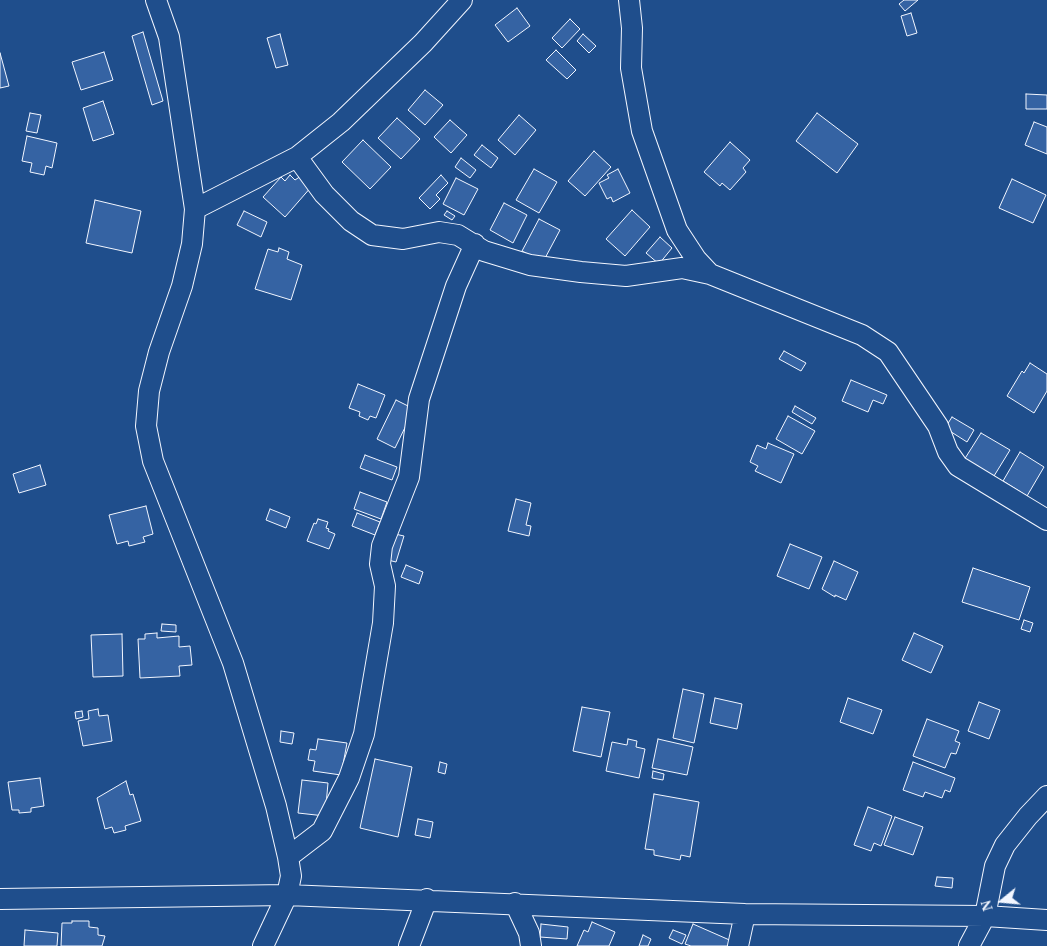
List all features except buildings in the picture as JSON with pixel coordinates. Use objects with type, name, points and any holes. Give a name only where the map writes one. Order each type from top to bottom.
[{"type":"street","points":[[156,0],[169,37],[196,209],[192,244],[182,286],[159,352],[149,391],[146,426],[153,461],[233,663],[276,806],[288,856],[290,876],[287,895],[263,946]]},
{"type":"street","points":[[196,209],[297,157],[341,122],[423,42],[462,0]]},
{"type":"street","points":[[630,0],[632,28],[631,68],[642,131],[677,230],[696,259],[710,274]]},
{"type":"street","points":[[297,157],[324,194],[351,221],[372,235],[402,240],[439,232],[458,235],[484,251],[530,265],[581,272],[626,276],[682,268],[710,274],[862,336],[888,352],[938,426],[948,452],[958,466],[1047,520]]},
{"type":"street","points":[[288,856],[322,831],[349,778],[364,734],[383,623],[384,586],[380,564],[382,546],[409,477],[419,399],[456,286],[475,244]]},
{"type":"street","points":[[969,946],[984,916],[995,866],[1005,845],[1047,796]]},
{"type":"street","points":[[0,899],[287,895],[427,899],[745,914],[984,916],[1047,920]]},
{"type":"street","points":[[410,946],[427,899]]},
{"type":"street","points":[[515,903],[528,933],[531,946]]},
{"type":"street","points":[[738,946],[745,914]]}]
